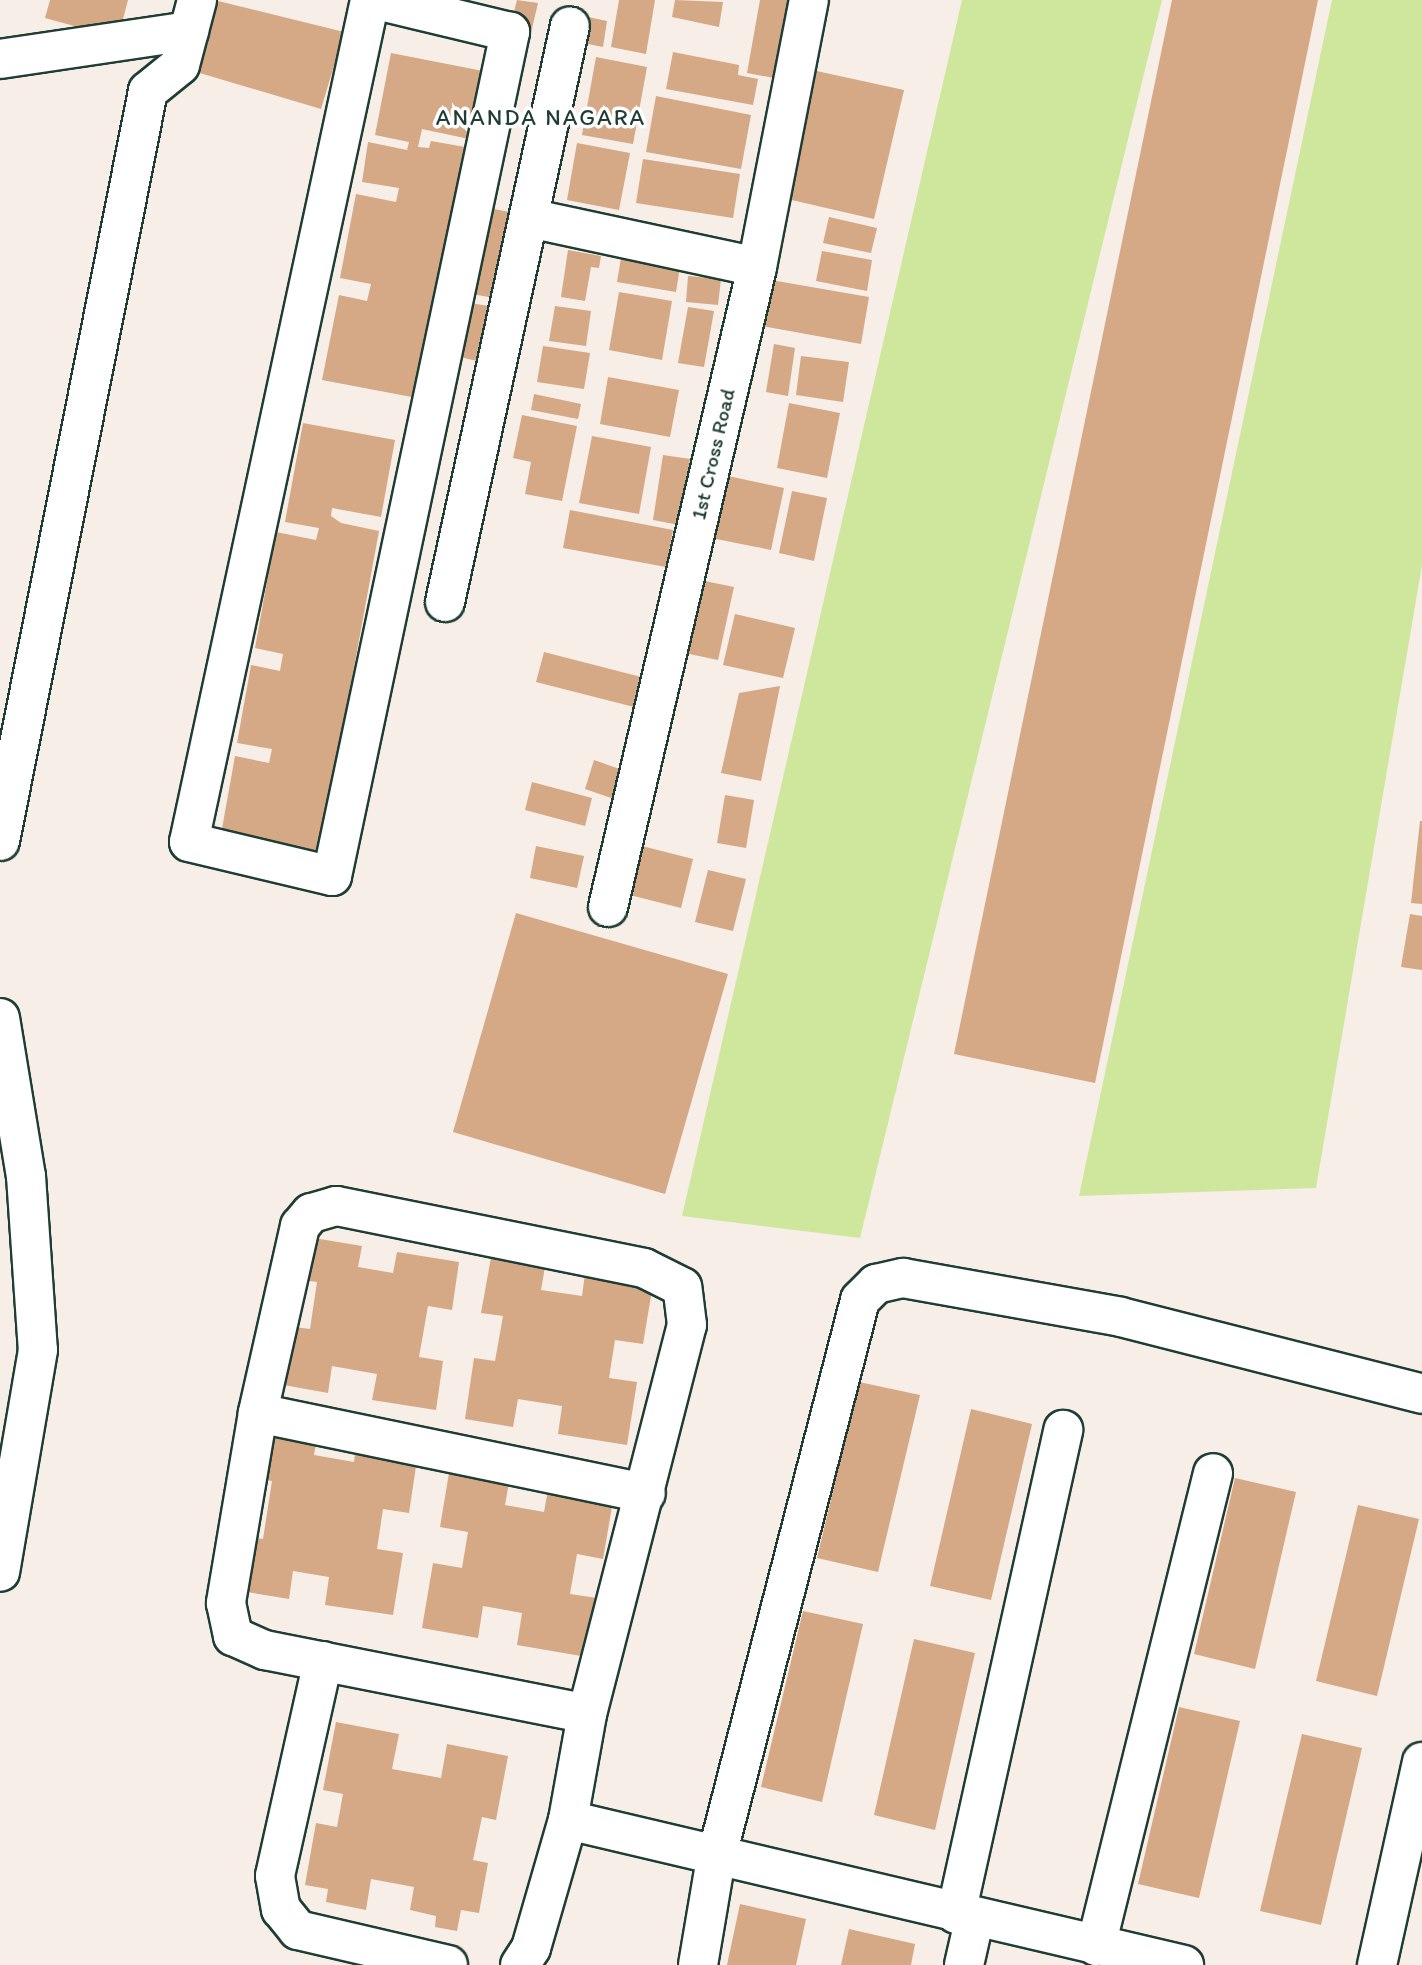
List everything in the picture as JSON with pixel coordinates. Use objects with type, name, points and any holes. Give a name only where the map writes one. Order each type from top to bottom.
[{"type":"street","points":[[370,0],[189,842],[332,876],[510,32],[493,13],[377,0]]},
{"type":"street","name":"1st Cross Road","points":[[608,907],[757,267],[808,0]]},
{"type":"street","points":[[0,59],[193,15],[180,65],[148,91],[0,841]]},
{"type":"street","points":[[445,602],[570,26]]},
{"type":"street","points":[[529,218],[757,267]]},
{"type":"street","points":[[0,1018],[13,1178],[38,1350],[12,1444],[0,1572]]},
{"type":"street","points":[[520,1965],[531,1948],[568,1821],[587,1714],[646,1493],[687,1325],[682,1287],[631,1265],[336,1206],[312,1213],[299,1226],[258,1413],[226,1604],[233,1636],[265,1650],[587,1714]]},
{"type":"street","points":[[698,1965],[716,1859],[860,1300],[876,1284],[903,1278],[1121,1317],[1422,1394]]},
{"type":"street","points":[[258,1413],[646,1493]]},
{"type":"street","points":[[964,1965],[965,1917],[1063,1430]]},
{"type":"street","points":[[1096,1945],[1213,1473]]},
{"type":"street","points":[[323,1661],[275,1876],[281,1909],[298,1930],[448,1965]]},
{"type":"street","points":[[1377,1965],[1422,1762]]},
{"type":"street","points":[[568,1821],[716,1859],[1184,1965]]},
{"type":"green space","points":[[962,0],[1162,0],[860,1238],[682,1216]]},
{"type":"green space","points":[[1332,0],[1422,0],[1422,565],[1316,1188],[1079,1196]]},
{"type":"building","points":[[50,0],[128,0],[118,38],[45,18]]},
{"type":"building","points":[[214,0],[344,32],[321,109],[193,71]]},
{"type":"building","points":[[517,0],[538,3],[531,33],[510,27]]},
{"type":"building","points":[[619,0],[655,0],[646,54],[611,47]]},
{"type":"building","points":[[675,0],[723,2],[719,27],[672,17]]},
{"type":"building","points":[[760,0],[789,0],[774,78],[747,73]]},
{"type":"building","points":[[1172,0],[1318,0],[1095,1083],[954,1054]]},
{"type":"building","points":[[583,16],[607,21],[603,47],[578,42]]},
{"type":"building","points":[[673,52],[739,65],[738,75],[758,79],[753,105],[666,89]]},
{"type":"building","points":[[391,53],[483,71],[469,139],[422,129],[418,147],[429,148],[431,141],[465,147],[417,398],[322,380],[339,295],[367,301],[371,284],[340,278],[356,194],[396,202],[399,188],[362,182],[368,142],[407,150],[409,142],[375,135]]},
{"type":"building","points":[[596,57],[647,67],[633,144],[582,135]]},
{"type":"building","points":[[812,70],[904,90],[874,219],[783,198]]},
{"type":"building","points":[[656,96],[751,115],[741,169],[646,152]]},
{"type":"building","points":[[577,143],[630,153],[619,210],[567,200]]},
{"type":"building","points":[[643,159],[740,174],[733,218],[636,203]]},
{"type":"building","points":[[488,208],[510,212],[494,298],[472,294]]},
{"type":"building","points":[[829,217],[877,228],[871,253],[823,243]]},
{"type":"building","points":[[568,250],[601,256],[599,268],[591,267],[585,301],[561,297]]},
{"type":"building","points":[[822,251],[872,260],[867,291],[816,281]]},
{"type":"building","points":[[621,258],[680,267],[676,292],[617,282]]},
{"type":"building","points":[[688,276],[721,279],[718,305],[686,302]]},
{"type":"building","points":[[765,279],[869,297],[861,344],[756,325]]},
{"type":"building","points":[[619,292],[672,301],[662,360],[609,350]]},
{"type":"building","points":[[470,303],[489,306],[477,361],[460,357]]},
{"type":"building","points":[[555,306],[591,311],[586,346],[549,341]]},
{"type":"building","points":[[688,307],[714,311],[704,367],[678,363]]},
{"type":"building","points":[[774,344],[795,348],[788,396],[766,392]]},
{"type":"building","points":[[543,346],[590,353],[584,389],[537,382]]},
{"type":"building","points":[[801,356],[849,362],[843,402],[796,395]]},
{"type":"building","points":[[608,377],[679,390],[670,437],[600,424]]},
{"type":"building","points":[[534,394],[581,404],[578,419],[531,410]]},
{"type":"building","points":[[789,403],[840,413],[827,478],[777,468]]},
{"type":"building","points":[[522,415],[577,426],[562,501],[525,494],[531,462],[513,458]]},
{"type":"building","points":[[303,423],[395,440],[381,517],[332,508],[331,516],[341,523],[379,531],[319,858],[220,840],[235,756],[269,763],[272,749],[237,743],[251,665],[280,671],[283,654],[255,648],[276,532],[316,540],[319,528],[285,522]]},
{"type":"building","points":[[592,436],[651,447],[639,514],[579,503]]},
{"type":"building","points":[[663,455],[690,459],[679,525],[653,520]]},
{"type":"building","points":[[719,474],[784,488],[771,550],[706,537]]},
{"type":"building","points":[[792,491],[827,498],[814,561],[779,553]]},
{"type":"building","points":[[570,510],[673,530],[666,567],[563,548]]},
{"type":"building","points":[[695,579],[734,587],[718,660],[680,652]]},
{"type":"building","points":[[735,614],[795,628],[783,678],[723,665]]},
{"type":"building","points":[[544,652],[645,678],[638,708],[536,682]]},
{"type":"building","points":[[780,686],[761,781],[721,773],[739,693]]},
{"type":"building","points":[[594,760],[628,772],[617,800],[585,789]]},
{"type":"building","points":[[532,782],[592,798],[585,826],[525,810]]},
{"type":"building","points":[[725,795],[754,800],[746,848],[717,843]]},
{"type":"building","points":[[1422,821],[1422,904],[1411,903]]},
{"type":"building","points":[[638,845],[693,859],[681,908],[626,894]]},
{"type":"building","points":[[536,846],[584,856],[577,888],[530,878]]},
{"type":"building","points":[[708,870],[746,879],[733,931],[695,922]]},
{"type":"building","points":[[516,913],[728,974],[665,1194],[453,1132]]},
{"type":"building","points":[[1410,914],[1422,916],[1422,970],[1401,967]]},
{"type":"building","points":[[302,1236],[362,1246],[358,1267],[393,1273],[397,1252],[459,1262],[452,1310],[428,1306],[419,1357],[443,1361],[436,1410],[372,1400],[377,1374],[332,1366],[328,1393],[278,1384],[287,1326],[310,1329],[317,1282],[295,1279]]},
{"type":"building","points":[[492,1252],[546,1261],[541,1290],[582,1296],[586,1267],[654,1278],[643,1344],[615,1340],[609,1378],[637,1382],[627,1445],[558,1434],[562,1406],[518,1399],[513,1427],[465,1419],[474,1358],[495,1361],[503,1316],[481,1313]]},
{"type":"building","points":[[859,1382],[920,1395],[878,1572],[817,1558]]},
{"type":"building","points":[[971,1409],[1032,1424],[991,1600],[930,1586]]},
{"type":"building","points":[[261,1423],[318,1431],[314,1455],[354,1462],[357,1437],[418,1453],[409,1513],[383,1509],[377,1549],[403,1553],[393,1615],[325,1605],[329,1577],[293,1571],[289,1599],[235,1590],[243,1536],[263,1539],[272,1481],[253,1478]]},
{"type":"building","points":[[450,1467],[510,1477],[505,1505],[544,1512],[549,1484],[614,1495],[603,1559],[577,1554],[570,1594],[597,1598],[587,1657],[517,1645],[522,1613],[483,1606],[478,1638],[422,1628],[433,1563],[462,1568],[468,1532],[440,1527]]},
{"type":"building","points":[[1235,1478],[1296,1492],[1255,1669],[1194,1654]]},
{"type":"building","points":[[1358,1505],[1419,1519],[1377,1696],[1316,1681]]},
{"type":"building","points":[[803,1611],[863,1624],[822,1802],[761,1787]]},
{"type":"building","points":[[914,1639],[975,1653],[935,1830],[874,1815]]},
{"type":"building","points":[[1179,1707],[1240,1721],[1199,1898],[1138,1884]]},
{"type":"building","points":[[336,1722],[399,1734],[392,1769],[441,1778],[447,1744],[508,1756],[496,1820],[482,1817],[473,1860],[488,1863],[479,1913],[461,1910],[457,1931],[435,1927],[436,1916],[410,1910],[414,1887],[371,1879],[366,1910],[326,1902],[328,1889],[305,1885],[316,1823],[337,1827],[343,1794],[323,1790]]},
{"type":"building","points":[[1302,1734],[1362,1748],[1321,1925],[1260,1911]]},
{"type":"building","points":[[740,1904],[806,1919],[796,1965],[727,1965]]},
{"type":"building","points":[[849,1929],[915,1944],[911,1965],[841,1965]]},
{"type":"district","name":"ANANDA NAGARA","points":[[541,117]]}]
